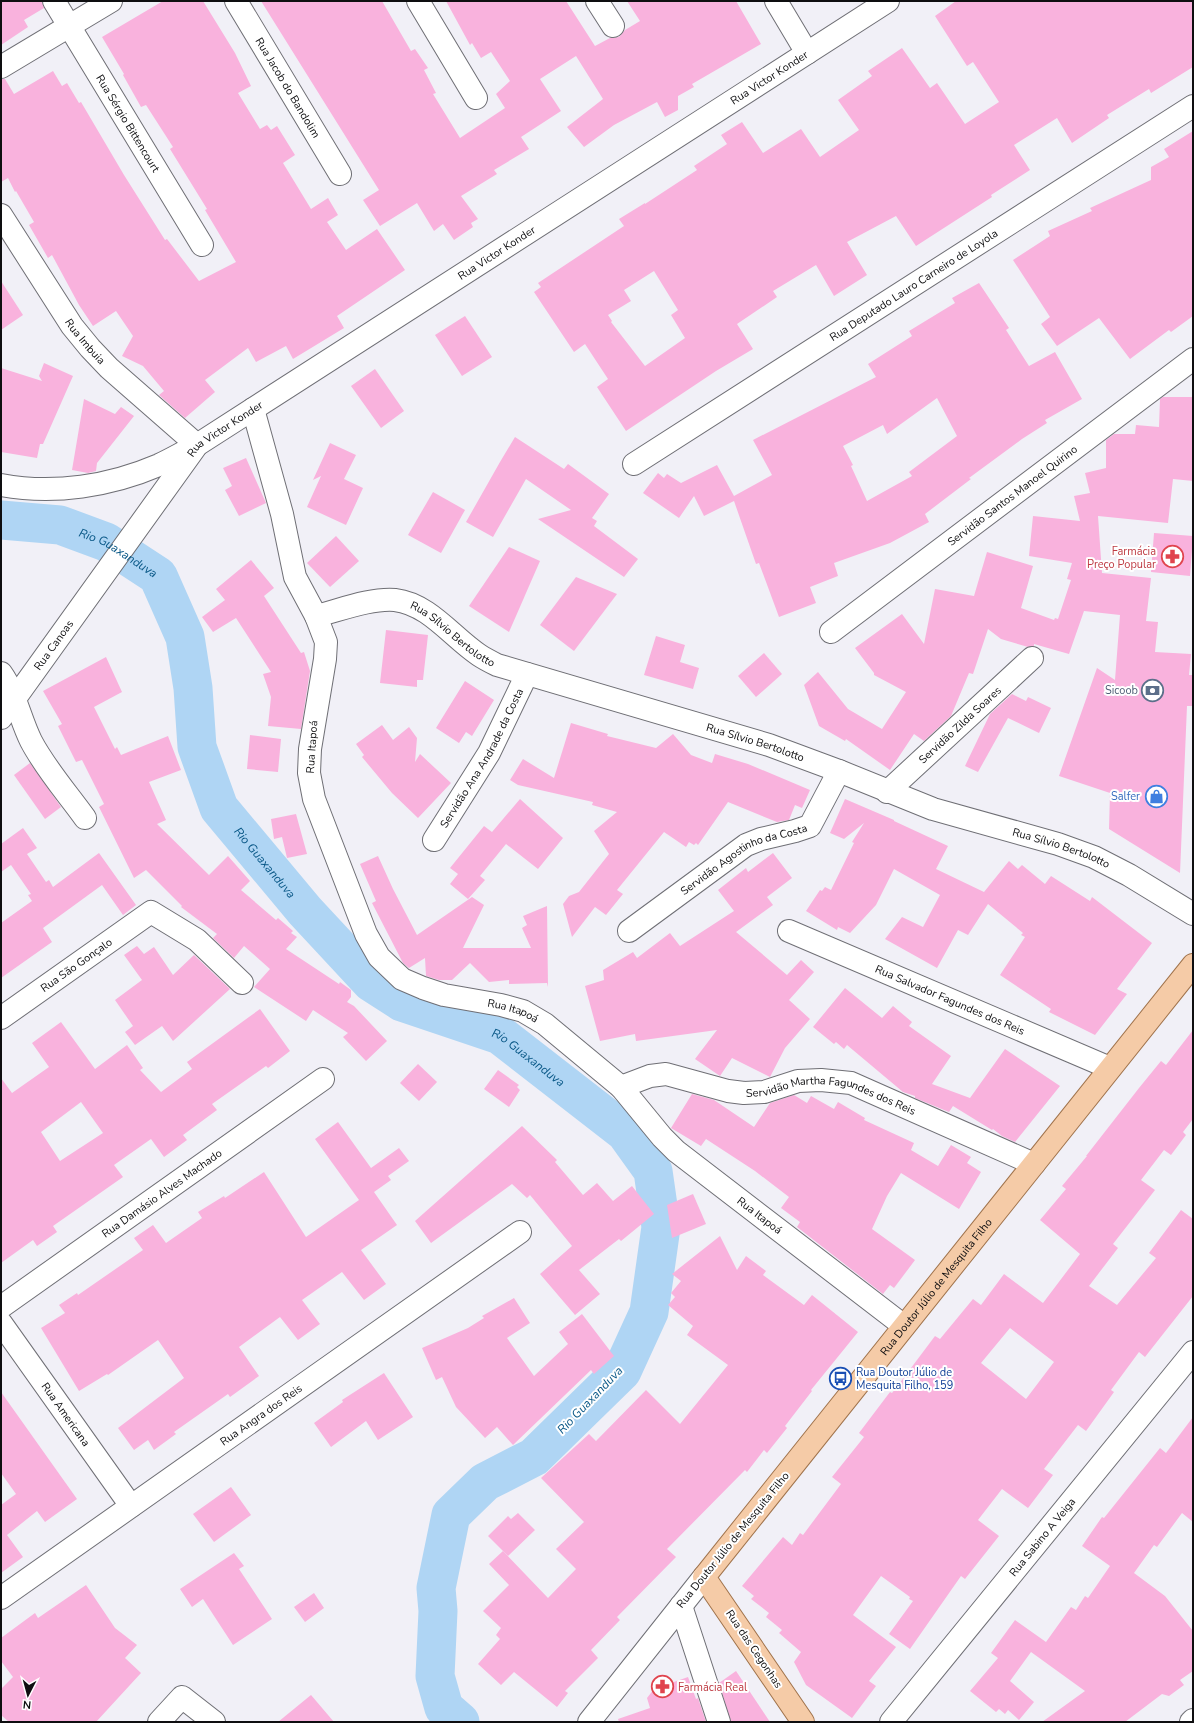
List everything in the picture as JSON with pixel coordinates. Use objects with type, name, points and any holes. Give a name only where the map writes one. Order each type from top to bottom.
[{"type":"main road","name":"Rua Doutor Júlio de Mesquita Filho","points":[[704,1577],[1193,965]]},
{"type":"main road","name":"Rua das Cegonhas","points":[[704,1577],[803,1722]]},
{"type":"street","name":"Rua Sérgio Bittencourt","points":[[54,1],[202,245]]},
{"type":"street","points":[[1,67],[111,1]]},
{"type":"street","name":"Rua Jacob do Bandolim","points":[[236,1],[340,174]]},
{"type":"street","points":[[418,1],[476,98]]},
{"type":"street","points":[[598,1],[613,26]]},
{"type":"street","points":[[776,1],[807,53]]},
{"type":"street","name":"Rua Victor Konder","points":[[105,572],[197,445],[888,1]]},
{"type":"street","name":"Rua Deputado Lauro Carneiro de Loyola","points":[[634,464],[1193,106]]},
{"type":"street","name":"Rua Imbuia","points":[[1,214],[72,326],[90,348],[109,368],[197,445]]},
{"type":"street","name":"Servidão Santos Manoel Quirino","points":[[831,632],[1193,359]]},
{"type":"street","name":"Rua Itapoá","points":[[253,409],[282,514],[295,577],[316,616],[326,642],[325,659],[314,722],[309,773],[314,799],[366,934],[379,957],[402,979],[423,988],[444,995],[501,1005],[523,1011],[545,1024],[621,1087],[662,1137],[676,1151],[904,1326]]},
{"type":"street","points":[[1,485],[27,488],[56,488],[79,487],[113,481],[158,465],[197,445]]},
{"type":"street","name":"Rua Canoas","points":[[1,718],[105,572]]},
{"type":"street","name":"Rua Sílvio Bertolotto","points":[[316,616],[374,601],[394,600],[410,603],[432,617],[478,654],[497,665],[754,741],[839,771],[887,792],[933,809],[1058,844],[1094,857],[1129,875],[1193,914]]},
{"type":"street","name":"Servidão Zilda Soares","points":[[887,792],[1032,658]]},
{"type":"street","points":[[1,673],[15,699],[31,741],[42,760],[85,818]]},
{"type":"street","name":"Servidão Ana Andrade da Costa","points":[[434,840],[489,754],[527,674]]},
{"type":"street","name":"Servidão Agostinho da Costa","points":[[629,931],[746,845],[761,839],[796,832],[810,826],[839,771]]},
{"type":"street","name":"Rua São Gonçalo","points":[[1,1018],[151,912],[198,940],[242,983]]},
{"type":"street","name":"Rua Salvador Fagundes dos Reis","points":[[789,931],[1110,1068]]},
{"type":"street","name":"Servidão Martha Fagundes dos Reis","points":[[621,1087],[650,1076],[666,1074],[728,1091],[744,1093],[764,1092],[798,1081],[822,1080],[851,1083],[1034,1164]]},
{"type":"street","name":"Rua Damásio Alves Machado","points":[[1,1307],[323,1079]]},
{"type":"street","name":"Rua Angra dos Reis","points":[[1,1598],[520,1232]]},
{"type":"street","name":"Rua Americana","points":[[1,1323],[131,1506]]},
{"type":"street","name":"Rua Sabino A Veiga","points":[[891,1722],[1193,1352]]},
{"type":"street","name":"Rua Doutor Júlio de Mesquita Filho","points":[[589,1722],[704,1577]]},
{"type":"street","points":[[681,1606],[719,1722]]},
{"type":"street","points":[[159,1722],[182,1696],[214,1722]]},
{"type":"water","points":[[1,505],[41,506],[110,527],[106,542],[38,519],[1,516]]},
{"type":"building","points":[[1,1],[42,1],[44,8],[24,20],[28,27],[1,45]]},
{"type":"building","points":[[163,1],[203,1],[235,53],[251,86],[238,93],[260,129],[267,125],[271,130],[277,126],[295,155],[283,163],[311,209],[328,198],[338,215],[327,222],[346,250],[377,229],[405,270],[337,316],[344,328],[293,359],[286,346],[256,362],[248,348],[205,380],[215,392],[185,418],[159,395],[164,391],[143,366],[122,356],[133,336],[116,311],[93,326],[79,305],[52,255],[48,258],[29,225],[34,222],[8,178],[1,182],[1,79],[5,79],[14,94],[53,71],[62,86],[67,83],[79,103],[81,102],[124,175],[165,240],[167,239],[199,281],[236,262],[205,210],[207,209],[170,149],[173,147],[146,105],[141,107],[123,75],[124,74],[102,37]]},
{"type":"building","points":[[261,1],[382,1],[411,51],[415,49],[428,68],[424,70],[436,93],[433,94],[460,138],[505,108],[496,94],[510,81],[491,52],[481,58],[472,43],[470,45],[446,1],[566,1],[595,46],[610,38],[619,37],[625,30],[640,21],[627,1],[736,1],[761,44],[692,84],[694,87],[678,96],[678,110],[665,117],[657,102],[614,125],[584,147],[567,127],[603,99],[576,56],[540,79],[561,111],[521,137],[529,149],[494,170],[497,174],[461,196],[478,219],[471,223],[473,227],[454,240],[443,224],[434,231],[417,203],[380,226],[363,200],[379,190]]},
{"type":"building","points":[[956,1],[1193,1],[1193,67],[1151,93],[1149,89],[1107,115],[1109,118],[1072,143],[1057,118],[1014,145],[1030,170],[991,195],[992,197],[916,246],[896,216],[847,242],[867,275],[834,296],[816,265],[773,291],[777,297],[737,324],[753,349],[716,371],[626,431],[597,387],[608,379],[585,344],[574,352],[534,292],[541,287],[538,283],[624,226],[619,219],[697,170],[694,166],[727,144],[721,135],[742,122],[763,153],[801,129],[820,157],[859,130],[838,100],[872,76],[868,71],[902,48],[930,88],[937,83],[965,124],[999,102],[973,62],[967,66],[935,16]],"holes":[[[654,271],[678,310],[671,315],[685,338],[645,366],[611,322],[612,321],[608,315],[631,301],[624,290]]]},
{"type":"building","points":[[1193,131],[1193,316],[1171,332],[1169,330],[1130,359],[1099,318],[1057,346],[1041,324],[1050,317],[1013,260],[1050,236],[1048,231],[1092,211],[1090,208],[1151,180],[1151,167],[1169,157],[1164,149]]},
{"type":"building","points":[[1,281],[23,315],[1,330]]},
{"type":"building","points":[[979,283],[1009,328],[1006,330],[1029,366],[1055,352],[1082,399],[1045,420],[1047,423],[1022,439],[969,478],[971,479],[925,514],[929,522],[890,543],[834,563],[838,576],[810,587],[816,603],[779,617],[759,563],[756,564],[734,501],[704,516],[694,496],[679,518],[643,493],[658,473],[664,478],[667,474],[681,483],[717,465],[734,496],[772,475],[753,440],[876,377],[868,364],[912,336],[909,331],[955,303],[952,298]],"holes":[[[937,398],[957,436],[909,472],[912,476],[867,501],[851,466],[853,465],[843,446],[883,425],[887,434]]]},
{"type":"building","points":[[465,316],[492,357],[462,376],[435,335]]},
{"type":"building","points":[[44,363],[73,376],[43,444],[40,444],[37,458],[1,452],[1,368],[42,381],[39,376]]},
{"type":"building","points":[[375,369],[404,411],[381,428],[351,386]]},
{"type":"building","points":[[1163,397],[1193,397],[1193,481],[1173,479],[1168,523],[1098,516],[1102,573],[1151,578],[1146,621],[1158,622],[1155,652],[1191,654],[1189,675],[1193,675],[1193,706],[1187,706],[1180,873],[1109,829],[1110,793],[1059,776],[1097,668],[1115,680],[1120,615],[1084,611],[1069,654],[1034,644],[1034,646],[1028,647],[1001,639],[988,629],[973,674],[969,673],[951,716],[924,741],[914,734],[890,770],[846,739],[845,741],[819,726],[804,685],[818,672],[848,709],[882,729],[906,692],[874,675],[855,648],[902,614],[924,644],[935,589],[974,596],[987,552],[1033,566],[1021,608],[1054,620],[1055,618],[1058,619],[1071,580],[1067,579],[1072,563],[1029,556],[1033,516],[1080,521],[1074,496],[1090,493],[1085,473],[1106,468],[1106,440],[1114,434],[1135,434],[1136,425],[1159,427],[1160,399]]},
{"type":"building","points":[[84,399],[115,414],[121,407],[134,416],[97,463],[96,471],[88,473],[72,470]]},
{"type":"building","points":[[515,437],[564,469],[568,464],[609,494],[592,518],[597,521],[594,526],[638,559],[624,577],[538,519],[571,510],[526,479],[493,537],[466,522]]},
{"type":"building","points":[[330,443],[356,455],[344,479],[363,488],[346,525],[307,507],[321,476],[313,480]]},
{"type":"building","points":[[246,458],[266,503],[239,516],[225,490],[232,486],[223,468]]},
{"type":"building","points":[[433,492],[465,510],[441,553],[408,535]]},
{"type":"building","name":"Farmácia Preço Popular","points":[[1154,533],[1193,536],[1190,576],[1151,572]]},
{"type":"building","points":[[336,536],[359,561],[330,587],[307,563]]},
{"type":"building","points":[[509,547],[540,561],[509,632],[469,606]]},
{"type":"building","points":[[251,560],[274,588],[264,596],[301,653],[304,652],[310,671],[301,729],[268,726],[271,697],[263,674],[271,672],[236,618],[213,632],[202,617],[225,600],[216,589]]},
{"type":"building","points":[[576,577],[617,594],[574,651],[540,625]]},
{"type":"building","points":[[386,630],[428,635],[423,680],[417,680],[417,687],[380,683]]},
{"type":"building","points":[[656,636],[685,645],[680,662],[699,668],[693,689],[644,675]]},
{"type":"building","points":[[764,653],[782,674],[756,697],[738,676]]},
{"type":"building","points":[[106,657],[122,692],[94,707],[115,749],[117,747],[121,755],[168,736],[181,770],[149,782],[166,820],[157,824],[209,875],[228,856],[250,881],[241,890],[276,920],[278,918],[293,931],[291,933],[297,937],[286,949],[339,984],[340,982],[351,990],[351,997],[347,1002],[354,1006],[387,1041],[366,1061],[343,1037],[348,1033],[313,1010],[306,1021],[254,987],[270,969],[244,946],[234,958],[213,938],[217,934],[181,907],[182,906],[146,870],[134,878],[99,807],[104,804],[82,760],[76,762],[58,726],[62,724],[43,691]]},
{"type":"building","points":[[465,681],[494,700],[472,736],[466,732],[459,743],[436,728]]},
{"type":"building","points":[[1012,694],[1026,701],[1028,697],[1051,708],[1039,733],[1008,718],[978,772],[965,766],[990,714]]},
{"type":"building","points":[[571,723],[608,734],[607,736],[656,748],[673,734],[691,755],[712,763],[715,754],[748,764],[810,790],[802,808],[795,805],[789,820],[777,822],[728,802],[698,845],[696,843],[694,845],[689,842],[686,847],[664,832],[617,890],[623,894],[606,915],[595,907],[572,937],[563,904],[569,896],[579,892],[609,854],[594,831],[617,812],[592,805],[593,802],[518,785],[510,780],[523,759],[554,778]]},
{"type":"building","points":[[382,725],[393,740],[409,727],[417,738],[415,762],[420,754],[451,783],[418,818],[392,793],[362,757],[364,755],[356,744]]},
{"type":"building","points":[[250,735],[281,739],[278,772],[247,769]]},
{"type":"building","points":[[30,763],[61,807],[45,819],[14,775]]},
{"type":"building","points":[[520,799],[563,838],[538,869],[506,844],[480,876],[485,880],[468,899],[450,884],[458,874],[450,868],[484,826],[492,832]]},
{"type":"building","points":[[845,799],[894,820],[948,846],[936,869],[984,892],[1009,861],[1018,869],[1022,865],[1045,884],[1051,876],[1090,901],[1092,897],[1152,943],[1117,989],[1127,994],[1095,1035],[1049,1012],[1051,1009],[1000,975],[1025,937],[1021,935],[1023,933],[988,904],[968,935],[958,930],[937,968],[885,939],[902,917],[923,927],[940,895],[894,869],[876,905],[850,933],[838,927],[837,930],[806,911],[820,890],[822,891],[825,887],[831,890],[854,843],[852,842],[864,823],[844,839],[830,833]]},
{"type":"building","points":[[296,814],[307,854],[287,858],[282,837],[274,839],[271,819]]},
{"type":"building","points":[[23,828],[37,848],[27,854],[46,882],[49,880],[53,887],[99,853],[136,905],[123,915],[102,885],[43,928],[52,942],[1,978],[1,923],[32,901],[28,895],[31,894],[11,865],[1,872],[1,844]]},
{"type":"building","points":[[773,853],[792,878],[767,897],[773,905],[736,932],[787,975],[801,960],[814,972],[789,1000],[810,1019],[785,1048],[770,1077],[732,1058],[720,1076],[695,1059],[717,1030],[636,1041],[635,1034],[600,1041],[585,986],[604,980],[603,970],[633,952],[637,958],[670,933],[680,946],[734,911],[718,890],[746,868],[748,872]]},
{"type":"building","points":[[378,856],[417,935],[472,897],[484,905],[463,948],[531,948],[522,928],[527,925],[523,916],[547,906],[548,987],[547,983],[509,984],[509,980],[489,982],[470,963],[452,980],[439,980],[426,976],[425,958],[409,968],[403,963],[372,903],[376,901],[360,864]]},
{"type":"building","points":[[137,946],[144,954],[154,947],[173,975],[194,955],[230,989],[173,1041],[162,1026],[135,1045],[125,1032],[133,1026],[115,1000],[142,980],[124,955]]},
{"type":"building","points":[[845,988],[882,1018],[893,1006],[912,1022],[909,1026],[951,1056],[932,1084],[970,1098],[1005,1049],[1060,1086],[1015,1142],[1002,1136],[993,1129],[992,1130],[953,1106],[949,1112],[915,1098],[915,1096],[903,1092],[847,1045],[844,1049],[836,1042],[834,1044],[813,1027]]},
{"type":"building","points":[[260,1009],[290,1051],[268,1068],[266,1066],[212,1104],[217,1110],[183,1135],[187,1140],[164,1157],[151,1139],[114,1165],[123,1177],[53,1226],[57,1232],[37,1246],[33,1240],[1,1263],[1,1078],[12,1093],[49,1067],[32,1043],[61,1022],[95,1069],[127,1045],[143,1068],[140,1070],[161,1092],[192,1069],[187,1062]],"holes":[[[81,1102],[103,1133],[60,1161],[41,1132]]]},
{"type":"building","points":[[1193,1030],[1193,1119],[1183,1132],[1186,1135],[1171,1155],[1164,1150],[1141,1180],[1155,1190],[1113,1244],[1118,1248],[1089,1286],[1117,1305],[1156,1258],[1149,1253],[1181,1210],[1193,1219],[1193,1296],[1145,1357],[1139,1352],[1111,1390],[1114,1392],[1086,1431],[1078,1425],[1044,1469],[1053,1475],[1028,1508],[1002,1489],[978,1520],[999,1536],[965,1579],[961,1576],[910,1649],[889,1634],[913,1601],[909,1599],[910,1597],[881,1576],[853,1615],[896,1647],[869,1681],[876,1686],[852,1718],[806,1685],[794,1662],[801,1652],[779,1633],[782,1630],[766,1617],[769,1613],[751,1599],[754,1596],[742,1586],[783,1537],[792,1545],[800,1533],[803,1535],[841,1484],[832,1477],[864,1437],[859,1433],[890,1392],[892,1393],[935,1336],[940,1339],[973,1299],[981,1305],[1004,1274],[1043,1303],[1080,1254],[1040,1220],[1066,1189],[1062,1186],[1139,1088],[1161,1061],[1166,1065]],"holes":[[[1010,1328],[1054,1362],[1026,1399],[981,1363]]]},
{"type":"building","points":[[418,1064],[437,1082],[419,1101],[400,1083]]},
{"type":"building","points":[[498,1070],[519,1085],[517,1087],[520,1090],[509,1107],[484,1089]]},
{"type":"building","points":[[692,1094],[714,1100],[754,1127],[770,1103],[794,1095],[807,1103],[811,1096],[834,1109],[838,1102],[865,1118],[864,1120],[914,1143],[911,1150],[938,1166],[951,1145],[971,1157],[967,1163],[981,1172],[959,1209],[901,1173],[887,1196],[872,1229],[915,1260],[894,1288],[890,1285],[883,1294],[797,1227],[800,1222],[781,1208],[789,1197],[755,1171],[706,1139],[701,1146],[671,1128]]},
{"type":"building","points":[[338,1122],[371,1168],[399,1148],[409,1161],[388,1176],[391,1180],[374,1192],[397,1225],[361,1250],[386,1284],[364,1300],[342,1272],[302,1300],[320,1324],[298,1340],[280,1317],[239,1347],[259,1376],[230,1397],[228,1394],[174,1432],[176,1434],[154,1450],[148,1440],[134,1450],[118,1428],[184,1378],[158,1340],[108,1375],[107,1374],[79,1391],[41,1328],[65,1313],[59,1305],[77,1293],[78,1295],[143,1250],[134,1238],[153,1225],[166,1243],[202,1218],[198,1212],[224,1196],[225,1198],[264,1172],[306,1237],[359,1200],[315,1139]]},
{"type":"building","points":[[522,1126],[557,1160],[555,1162],[583,1195],[597,1183],[613,1201],[632,1186],[654,1214],[621,1241],[619,1239],[579,1270],[600,1294],[575,1315],[540,1274],[572,1246],[530,1195],[527,1198],[512,1184],[431,1243],[415,1221]]},
{"type":"building","points":[[693,1194],[706,1224],[672,1238],[667,1205]]},
{"type":"building","points":[[720,1236],[737,1270],[746,1256],[766,1271],[763,1275],[804,1305],[812,1295],[858,1332],[811,1390],[812,1391],[785,1426],[787,1428],[767,1453],[764,1450],[747,1472],[745,1470],[667,1549],[676,1557],[617,1617],[620,1620],[591,1650],[598,1658],[565,1691],[568,1693],[557,1707],[514,1672],[501,1685],[478,1664],[500,1639],[496,1635],[501,1628],[483,1611],[509,1585],[489,1564],[503,1551],[548,1598],[576,1569],[556,1549],[584,1522],[541,1478],[589,1434],[596,1441],[646,1390],[680,1424],[728,1365],[687,1335],[693,1326],[668,1305],[675,1297],[671,1293],[681,1281],[672,1274]]},
{"type":"building","points":[[514,1298],[530,1323],[507,1338],[534,1376],[568,1344],[559,1332],[582,1314],[614,1356],[594,1374],[591,1370],[513,1445],[497,1427],[485,1438],[456,1407],[442,1377],[436,1380],[422,1348],[468,1328],[484,1318],[482,1316]]},
{"type":"building","points":[[384,1373],[413,1417],[378,1440],[366,1421],[331,1447],[314,1423],[343,1402],[342,1400]]},
{"type":"building","points":[[1,1392],[77,1499],[45,1522],[37,1511],[7,1535],[23,1557],[1,1573],[1,1505],[16,1494],[1,1473]]},
{"type":"building","points":[[1193,1417],[1193,1522],[1182,1513],[1157,1547],[1154,1545],[1134,1573],[1165,1596],[1193,1631],[1193,1671],[1180,1680],[1184,1685],[1169,1696],[1162,1694],[1125,1722],[1042,1722],[1085,1691],[1031,1652],[1010,1681],[1034,1702],[1019,1720],[1008,1710],[1005,1714],[999,1709],[996,1712],[970,1691],[998,1658],[991,1653],[1015,1620],[1046,1642],[1071,1607],[1076,1610],[1085,1596],[1088,1598],[1110,1566],[1082,1546],[1102,1517],[1104,1518],[1160,1448],[1166,1453]]},
{"type":"building","points":[[231,1487],[251,1515],[214,1542],[193,1514]]},
{"type":"building","points":[[518,1513],[535,1530],[508,1556],[488,1536],[508,1516],[511,1519]]},
{"type":"building","points":[[234,1553],[244,1566],[239,1569],[272,1619],[233,1645],[203,1599],[192,1607],[180,1589]]},
{"type":"building","points":[[86,1585],[115,1628],[137,1645],[125,1658],[141,1673],[96,1722],[9,1722],[1,1715],[1,1689],[13,1677],[1,1661],[1,1638],[35,1613],[38,1618]]},
{"type":"building","points":[[314,1593],[324,1608],[305,1622],[294,1607]]},
{"type":"building","points":[[736,1671],[770,1722],[731,1722],[719,1683]]},
{"type":"building","points":[[688,1677],[696,1699],[698,1698],[706,1722],[619,1722],[618,1719],[650,1708],[647,1698],[654,1689]]},
{"type":"building","points":[[311,1695],[334,1722],[278,1722]]},
{"type":"waterway","name":"Rio Guaxanduva","points":[[1,520],[60,525],[106,542],[158,576],[185,637],[193,688],[197,747],[219,808],[305,911],[371,982],[402,1002],[500,1035],[625,1132],[653,1171],[661,1227],[649,1312],[622,1371],[534,1457],[485,1482],[451,1515],[436,1588],[438,1611],[435,1676],[444,1708],[460,1722]]},
{"type":"place","name":"Farmácia Preço Popular","points":[[1172,557]]},
{"type":"place","name":"Sicoob","points":[[1153,690]]},
{"type":"place","name":"Salfer","points":[[1156,796]]},
{"type":"place","name":"Rua Doutor Júlio de Mesquita Filho, 159","points":[[841,1378]]},
{"type":"place","name":"Farmácia Real","points":[[662,1687]]}]
